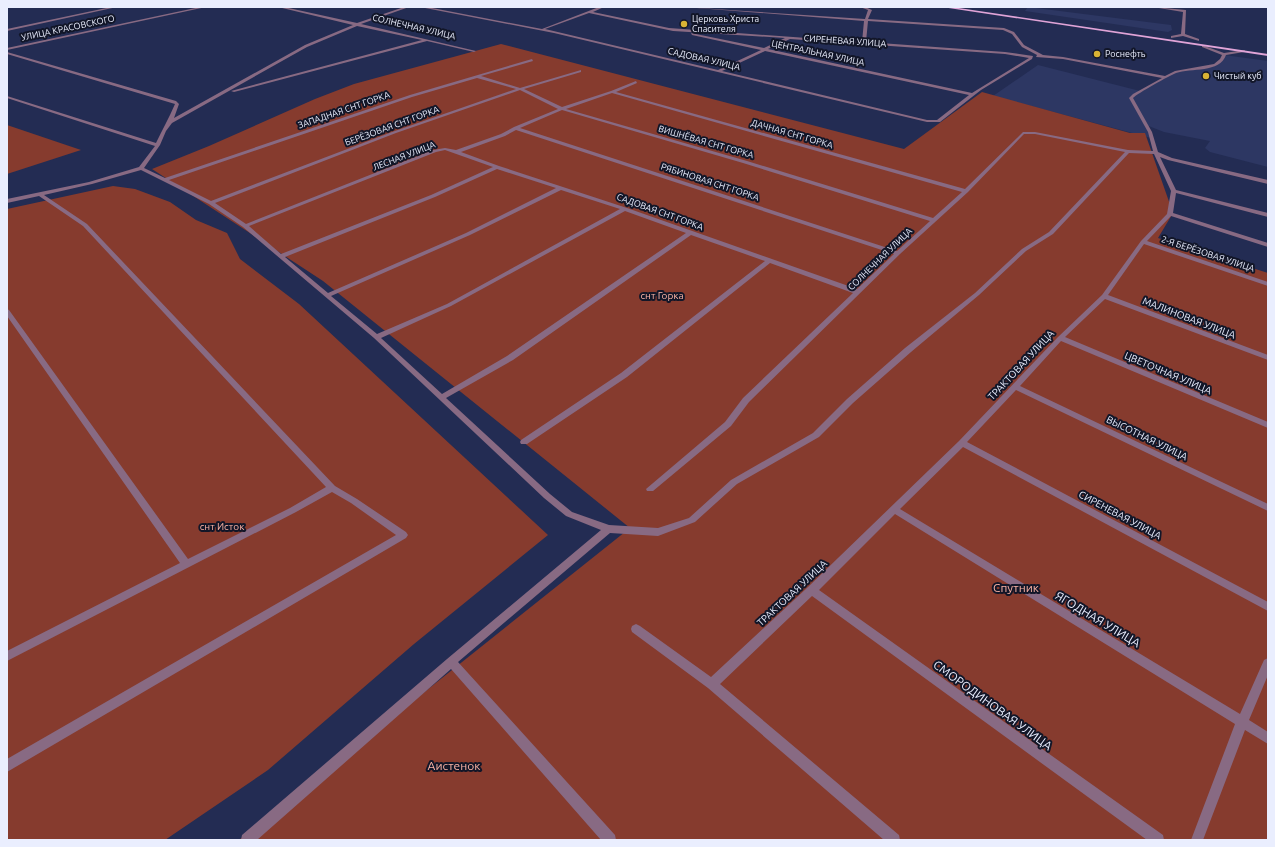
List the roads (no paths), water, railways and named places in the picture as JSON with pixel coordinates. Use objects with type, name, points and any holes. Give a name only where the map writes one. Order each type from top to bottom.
[{"type":"main road","points":[[944,7],[1268,55]]},
{"type":"main road","points":[[965,7],[1268,50]]},
{"type":"street","points":[[7,30],[115,7]]},
{"type":"street","name":"УЛИЦА КРАСОВСКОГО","points":[[7,49],[204,7]]},
{"type":"street","name":"СОЛНЕЧНАЯ УЛИЦА","points":[[280,7],[474,51]]},
{"type":"street","points":[[286,8],[294,7]]},
{"type":"street","points":[[170,122],[306,46],[358,24],[408,7]]},
{"type":"street","name":"САДОВАЯ УЛИЦА","points":[[422,7],[542,30],[927,121],[938,121],[994,79],[1030,59],[1031,56]]},
{"type":"street","points":[[542,30],[602,7]]},
{"type":"street","points":[[686,7],[1002,28],[1013,33],[1024,47],[1042,56],[1166,77]]},
{"type":"street","points":[[862,7],[870,10],[866,20],[864,42]]},
{"type":"street","points":[[1155,7],[1185,11],[1183,35]]},
{"type":"street","name":"ЦЕНТРАЛЬНАЯ УЛИЦА","points":[[590,12],[973,95]]},
{"type":"street","name":"СИРЕНЕВАЯ УЛИЦА","points":[[669,29],[1042,56]]},
{"type":"street","points":[[1172,37],[1183,35],[1198,40]]},
{"type":"street","points":[[719,71],[791,37]]},
{"type":"street","points":[[222,94],[428,40]]},
{"type":"street","points":[[1203,46],[1224,54],[1244,51]]},
{"type":"street","points":[[7,53],[177,104],[170,122],[158,145],[141,168]]},
{"type":"street","points":[[1224,54],[1222,60],[1214,65],[1175,72],[1131,98],[1150,132],[1156,153],[1174,191],[1170,214],[1268,245]]},
{"type":"street","name":"ЗАПАДНАЯ СНТ ГОРКА","points":[[163,180],[238,153],[476,76],[532,60]]},
{"type":"street","name":"БЕРЁЗОВАЯ СНТ ГОРКА","points":[[211,203],[387,135],[580,71]]},
{"type":"street","name":"ВИШНЁВАЯ СНТ ГОРКА","points":[[476,76],[520,90],[562,109],[745,162],[933,220]]},
{"type":"street","name":"ЛЕСНАЯ УЛИЦА","points":[[245,226],[435,151],[445,149],[456,152],[503,135],[562,109],[636,82]]},
{"type":"street","name":"ДАЧНАЯ СНТ ГОРКА","points":[[612,92],[966,191]]},
{"type":"street","points":[[7,97],[120,135],[158,145]]},
{"type":"street","name":"РЯБИНОВАЯ СНТ ГОРКА","points":[[516,128],[898,253]]},
{"type":"street","name":"СОЛНЕЧНАЯ УЛИЦА","points":[[650,490],[728,424],[746,400],[898,253],[966,191],[1023,133],[1036,133],[1128,151],[1156,153],[1170,159],[1268,182]]},
{"type":"street","points":[[7,201],[90,183],[141,168],[146,169],[163,180],[211,203],[245,226],[376,337],[541,490],[569,514],[608,529],[658,532],[692,520],[734,482],[816,435],[850,401],[908,350],[977,294],[1024,250],[1052,233],[1128,151]]},
{"type":"street","name":"САДОВАЯ СНТ ГОРКА","points":[[456,152],[626,209],[858,292]]},
{"type":"street","points":[[281,256],[432,196],[497,167]]},
{"type":"street","points":[[328,295],[468,234],[561,188]]},
{"type":"street","points":[[1174,191],[1268,215]]},
{"type":"street","points":[[7,766],[403,535],[354,501],[332,488],[85,225],[40,194]]},
{"type":"street","points":[[376,337],[480,290],[626,209]]},
{"type":"street","name":"ТРАКТОВАЯ УЛИЦА","points":[[712,684],[812,590],[962,444],[1060,338],[1104,296],[1143,242],[1170,214]]},
{"type":"street","points":[[442,397],[510,358],[690,233]]},
{"type":"street","name":"2-Я БЕРЁЗОВАЯ УЛИЦА","points":[[1143,242],[1268,284]]},
{"type":"street","points":[[524,442],[624,375],[769,261]]},
{"type":"street","name":"МАЛИНОВАЯ УЛИЦА","points":[[1104,296],[1268,358]]},
{"type":"street","points":[[7,311],[186,564]]},
{"type":"street","name":"ЦВЕТОЧНАЯ УЛИЦА","points":[[1060,338],[1268,425]]},
{"type":"street","name":"ВЫСОТНАЯ УЛИЦА","points":[[1016,387],[1268,508]]},
{"type":"street","name":"СИРЕНЕВАЯ УЛИЦА","points":[[962,444],[1268,607]]},
{"type":"street","points":[[7,656],[332,488]]},
{"type":"street","name":"ЯГОДНАЯ УЛИЦА","points":[[895,510],[1268,738]]},
{"type":"street","points":[[247,840],[451,662],[608,529]]},
{"type":"street","name":"СМОРОДИНОВАЯ УЛИЦА","points":[[812,590],[1158,840]]},
{"type":"street","points":[[636,629],[712,684],[894,840]]},
{"type":"street","points":[[451,662],[610,840]]},
{"type":"street","points":[[1197,840],[1242,722],[1268,663]]},
{"type":"place","name":"Церковь Христа Спасителя","points":[[684,24]]},
{"type":"place","name":"Роснефть","points":[[1097,54]]},
{"type":"place","name":"Чистый куб","points":[[1206,76]]},
{"type":"park label","name":"снт Горка","points":[[662,295]]},
{"type":"park label","name":"снт Исток","points":[[222,526]]},
{"type":"park label","name":"Спутник","points":[[1016,587]]},
{"type":"park label","name":"Аистенок","points":[[454,765]]}]
